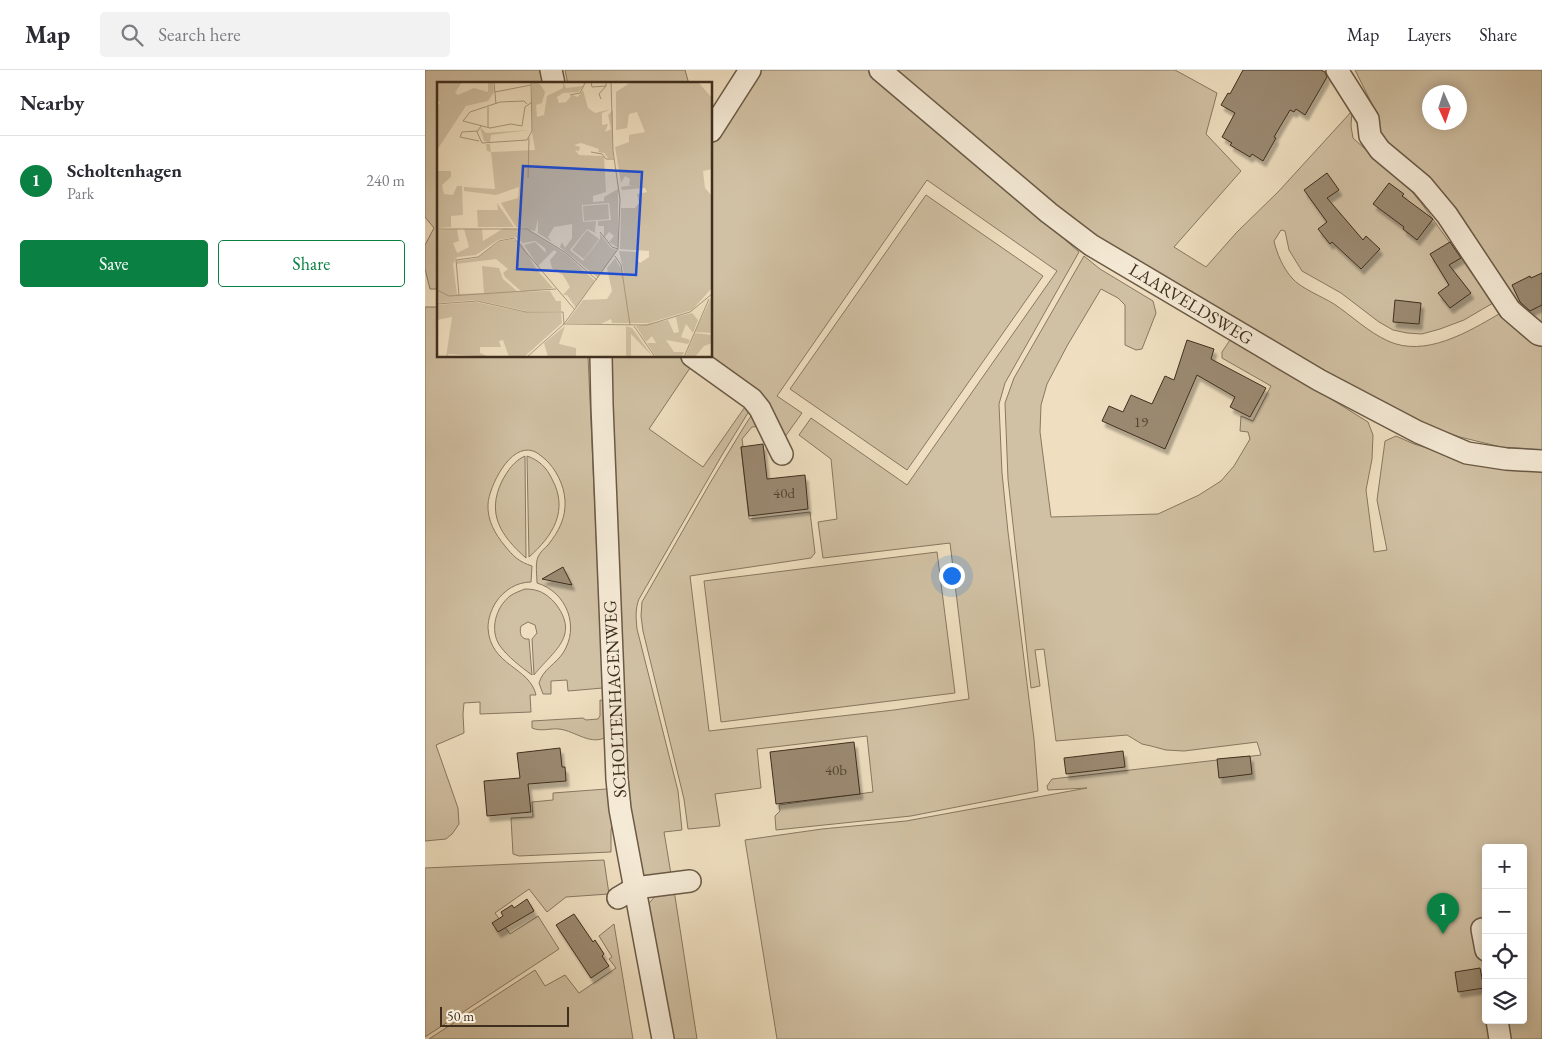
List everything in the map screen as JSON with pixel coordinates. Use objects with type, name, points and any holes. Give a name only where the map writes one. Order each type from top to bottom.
[{"type":"street","points":[[713,128],[750,70]]},
{"type":"street","name":"LAARVELDSWEG","points":[[880,70],[1049,213],[1091,245],[1319,380],[1418,432],[1467,453],[1506,459],[1542,461]]},
{"type":"street","points":[[1337,70],[1368,119],[1370,136],[1380,150],[1423,185],[1447,215],[1510,310],[1538,334],[1542,335]]},
{"type":"street","name":"SCHOLTENHAGENWEG","points":[[601,358],[617,779],[627,893],[663,1039]]},
{"type":"street","points":[[695,358],[752,399],[760,409],[782,454]]},
{"type":"street","points":[[627,893],[690,880]]},
{"type":"street","points":[[1498,1024],[1500,1039]]},
{"type":"shaded area","points":[[425,70],[541,70],[543,82],[437,82],[437,289],[430,289],[425,269],[425,245],[434,228],[425,217]]},
{"type":"shaded area","points":[[565,70],[685,70],[688,82],[568,82]]},
{"type":"shaded area","points":[[757,70],[871,70],[1079,252],[1005,383],[999,404],[1002,473],[1034,739],[1038,791],[911,816],[776,830],[775,816],[780,811],[779,805],[873,792],[867,736],[757,749],[761,788],[715,794],[720,826],[688,829],[684,799],[643,631],[642,602],[751,416],[755,414],[762,426],[752,427],[742,439],[743,446],[741,447],[749,519],[810,512],[815,553],[811,558],[690,576],[709,731],[894,710],[969,699],[950,543],[823,558],[818,522],[837,519],[831,459],[799,435],[811,418],[907,485],[1057,271],[927,180],[777,396],[802,413],[782,441],[705,358],[713,358],[713,140]]},
{"type":"shaded area","points":[[895,70],[1175,70],[1217,93],[1206,134],[1241,171],[1174,247],[1206,267],[1352,111],[1351,126],[1353,138],[1404,182],[1493,303],[1464,320],[1440,329],[1422,334],[1407,333],[1393,330],[1379,322],[1341,293],[1302,271],[1289,250],[1285,231],[1281,230],[1274,241],[1283,265],[1292,278],[1300,285],[1334,304],[1367,329],[1388,341],[1402,345],[1431,345],[1460,335],[1499,314],[1519,330],[1542,342],[1542,450],[1501,447],[1460,437],[1431,427],[1371,399],[1113,253]]},
{"type":"shaded area","points":[[1355,70],[1542,70],[1542,327],[1534,323],[1377,135],[1375,110]]},
{"type":"shaded area","points":[[926,195],[1043,276],[907,470],[790,389]]},
{"type":"shaded area","points":[[1084,256],[1100,269],[1153,301],[1156,313],[1142,349],[1136,350],[1125,345],[1125,305],[1118,298],[1101,289],[1047,384],[1041,405],[1040,432],[1051,517],[1158,514],[1199,495],[1221,481],[1234,466],[1250,439],[1248,432],[1240,431],[1241,416],[1253,421],[1271,386],[1222,358],[1222,352],[1230,340],[1368,422],[1373,435],[1372,459],[1366,490],[1374,552],[1387,550],[1377,500],[1385,441],[1396,436],[1414,444],[1456,457],[1542,466],[1542,1039],[777,1039],[745,840],[822,829],[906,821],[1087,788],[1048,790],[1047,786],[1052,779],[1261,755],[1257,742],[1184,751],[1166,750],[1142,744],[1127,735],[1056,741],[1044,649],[1035,650],[1040,686],[1031,688],[1008,479],[1005,403],[1014,378]]},
{"type":"shaded area","points":[[425,307],[437,307],[437,358],[588,358],[603,688],[568,691],[567,680],[551,681],[551,694],[543,694],[539,683],[543,674],[563,653],[568,643],[570,632],[568,612],[563,602],[556,594],[537,583],[536,570],[539,555],[552,540],[561,524],[565,500],[561,483],[549,463],[536,452],[525,450],[516,454],[502,468],[492,487],[488,510],[492,527],[501,541],[523,563],[532,566],[531,582],[516,585],[499,598],[491,611],[488,628],[490,641],[495,651],[526,678],[536,695],[530,695],[531,712],[480,714],[480,702],[464,703],[464,733],[436,745],[458,808],[459,824],[446,839],[425,841]]},
{"type":"shaded area","points":[[609,358],[686,358],[692,365],[649,429],[703,467],[747,404],[751,408],[639,599],[637,606],[637,629],[678,791],[682,830],[664,832],[671,874],[649,879],[639,873],[622,760]]},
{"type":"shaded area","points":[[525,456],[526,558],[503,533],[496,514],[495,504],[497,493],[507,473],[514,463]]},
{"type":"shaded area","points":[[527,456],[539,462],[548,471],[557,490],[559,501],[559,512],[556,522],[545,540],[529,557]]},
{"type":"shaded area","points":[[937,552],[955,693],[721,722],[704,581]]},
{"type":"shaded area","points":[[525,589],[538,591],[552,600],[562,615],[565,625],[565,634],[561,642],[534,675],[532,639],[537,633],[535,625],[528,622],[521,626],[520,631],[522,637],[529,639],[532,675],[503,650],[495,633],[496,619],[501,606],[510,596]]},
{"type":"shaded area","points":[[600,700],[604,701],[608,736],[602,739],[590,739],[559,729],[539,730],[532,728],[532,721],[598,719],[600,716]]},
{"type":"shaded area","points":[[606,789],[612,791],[615,810],[611,831],[611,852],[519,856],[513,854],[511,818],[533,817],[532,802],[553,800],[553,793]]},
{"type":"shaded area","points":[[604,860],[609,894],[566,897],[547,912],[529,889],[495,913],[510,934],[538,916],[559,949],[425,1037],[425,868]]},
{"type":"shaded area","points":[[674,890],[697,1039],[669,1039],[645,908],[656,895]]},
{"type":"shaded area","points":[[614,924],[633,1039],[429,1039],[535,970],[545,986],[565,975],[579,993],[616,968],[609,959],[612,957],[599,936]]},
{"type":"building","points":[[1243,70],[1321,70],[1325,72],[1327,77],[1305,115],[1296,109],[1294,112],[1290,110],[1274,137],[1276,138],[1263,161],[1252,154],[1250,157],[1230,145],[1232,143],[1222,137],[1235,113],[1221,105],[1228,93],[1230,94]]},
{"type":"building","points":[[1327,173],[1339,190],[1327,198],[1363,240],[1366,236],[1380,249],[1361,269],[1332,242],[1330,244],[1318,229],[1327,222],[1304,190]]},
{"type":"building","points":[[1389,183],[1404,194],[1402,196],[1433,219],[1417,240],[1403,229],[1404,227],[1373,204]]},
{"type":"building","points":[[1450,242],[1461,258],[1449,265],[1471,293],[1450,308],[1438,293],[1449,285],[1430,254]]},
{"type":"building","points":[[1542,273],[1542,305],[1530,311],[1520,302],[1512,285],[1530,276],[1531,278]]},
{"type":"building","points":[[1395,300],[1421,303],[1419,324],[1393,322]]},
{"type":"building","points":[[1187,340],[1214,349],[1211,359],[1266,388],[1250,417],[1230,407],[1235,397],[1197,375],[1165,449],[1102,421],[1109,406],[1123,412],[1131,395],[1152,404],[1165,376],[1174,380]]},
{"type":"building","points":[[763,444],[767,479],[805,475],[808,509],[749,516],[741,447]]},
{"type":"building","points":[[563,567],[572,585],[542,579]]},
{"type":"building","points":[[854,742],[860,794],[776,804],[770,752]]},
{"type":"building","points":[[560,748],[562,767],[565,767],[566,781],[528,784],[531,812],[487,816],[484,781],[520,778],[517,753]]},
{"type":"building","points":[[1123,751],[1125,767],[1066,774],[1064,758]]},
{"type":"building","points":[[1250,756],[1252,774],[1219,778],[1217,759]]},
{"type":"building","points":[[527,899],[534,911],[498,932],[492,923],[503,916],[501,912],[512,905],[514,908]]},
{"type":"building","points":[[574,914],[593,942],[595,940],[609,966],[591,978],[556,925]]},
{"type":"building","points":[[1480,968],[1482,988],[1458,992],[1455,972]]},
{"type":"place","name":"Scholtenhagen","points":[[1443,934]]}]
